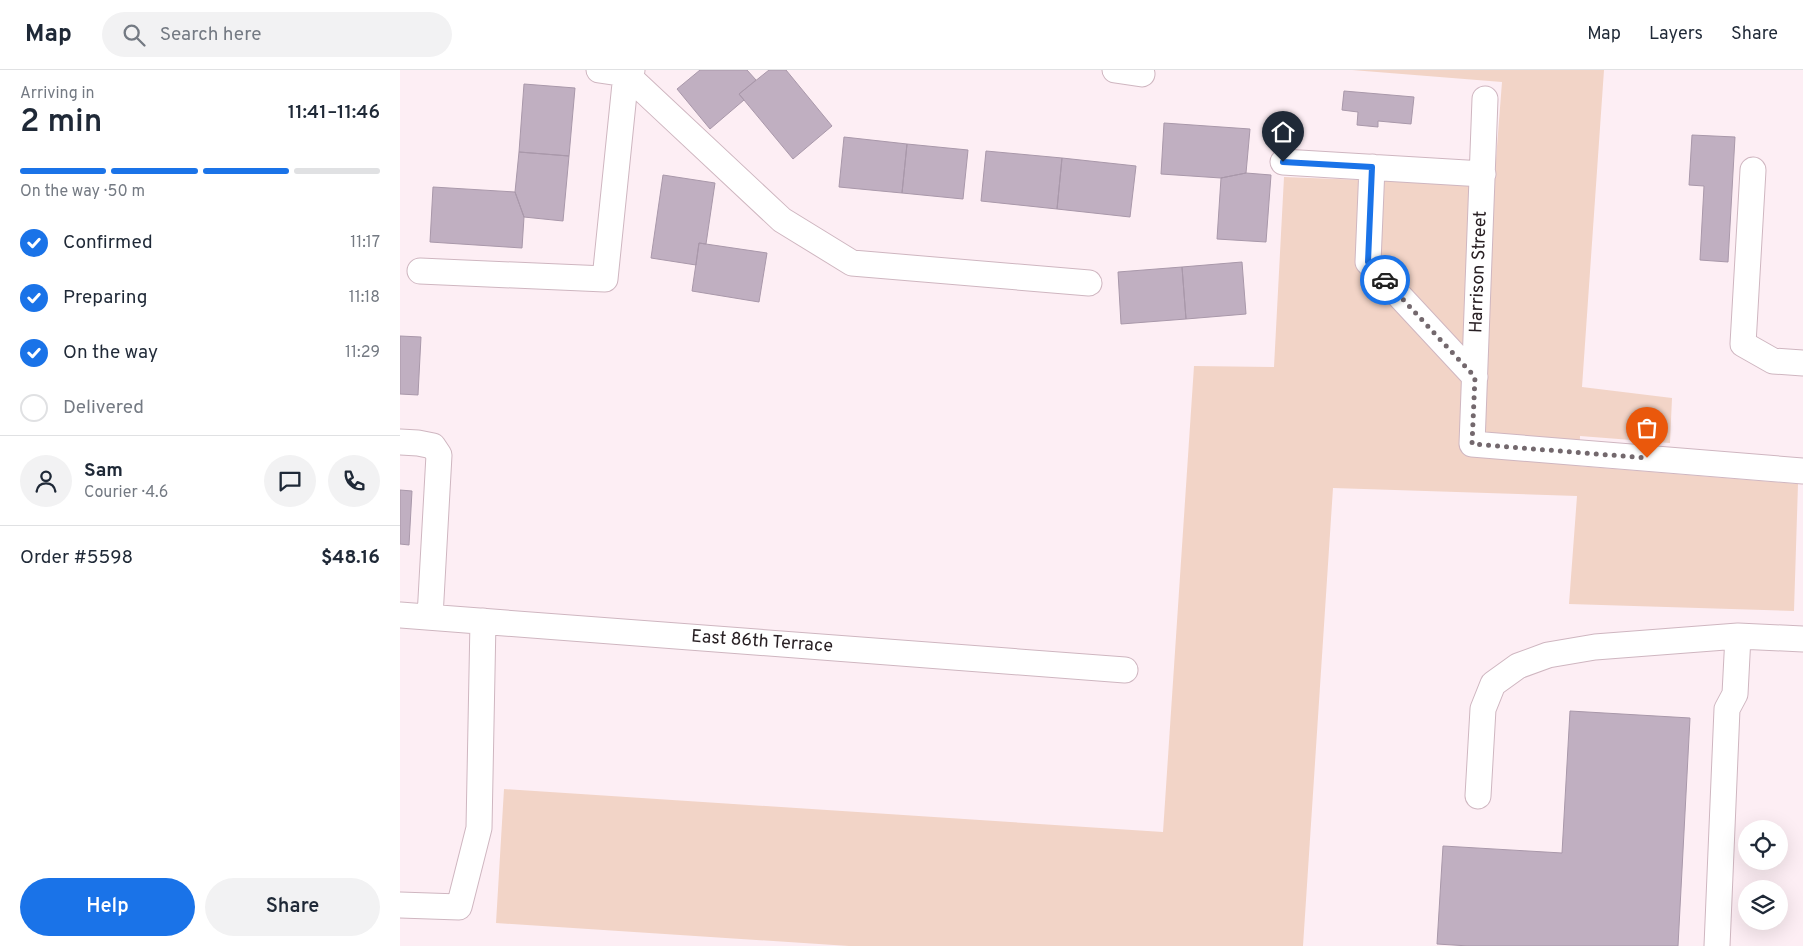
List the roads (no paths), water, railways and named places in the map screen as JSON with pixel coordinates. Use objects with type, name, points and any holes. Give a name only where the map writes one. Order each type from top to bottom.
[{"type":"street","points":[[599,70],[629,72],[782,220],[852,263],[1089,283]]},
{"type":"street","points":[[1114,70],[1142,74]]},
{"type":"street","points":[[420,271],[605,279],[629,72]]},
{"type":"street","name":"Harrison Street","points":[[1485,99],[1472,444],[1803,471]]},
{"type":"street","points":[[1283,162],[1483,174]]},
{"type":"street","points":[[1372,167],[1368,262],[1475,377]]},
{"type":"street","points":[[1753,170],[1743,344],[1773,361],[1803,363]]},
{"type":"street","points":[[400,442],[433,446],[439,455],[430,617]]},
{"type":"street","name":"East 86th Terrace","points":[[400,615],[1125,670]]},
{"type":"street","points":[[400,905],[459,907],[479,828],[483,621]]},
{"type":"street","points":[[1716,946],[1728,709],[1735,694],[1738,636]]},
{"type":"street","points":[[1478,796],[1483,709],[1493,684],[1518,666],[1548,655],[1595,647],[1738,636],[1803,639]]}]
